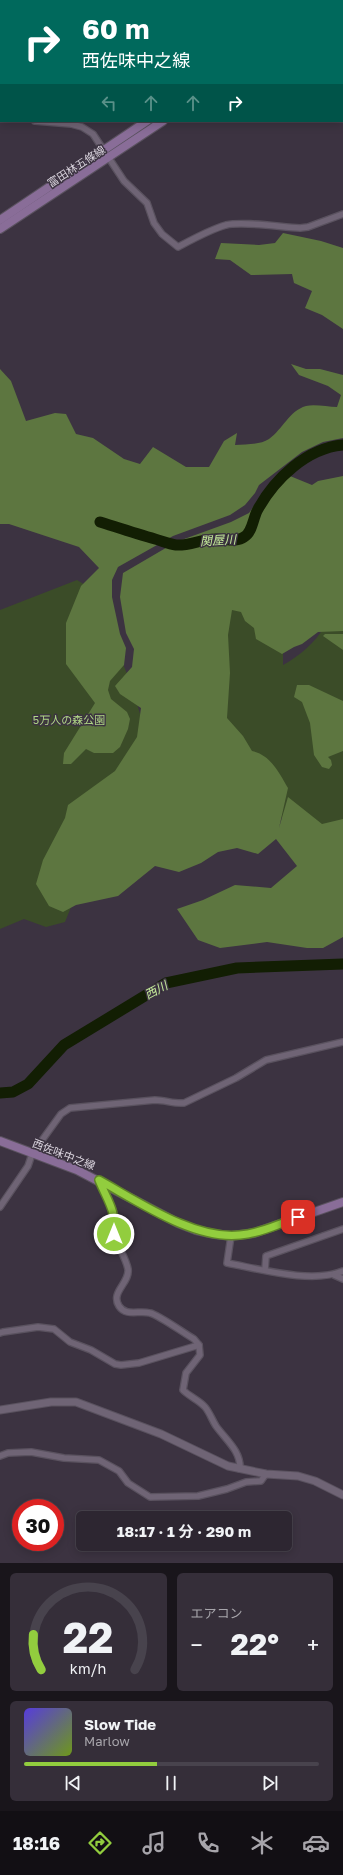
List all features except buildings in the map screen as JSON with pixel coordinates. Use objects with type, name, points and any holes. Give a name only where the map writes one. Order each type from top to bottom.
[{"type":"main road","name":"富田林五條線","points":[[0,220],[145,122]]},
{"type":"main road","name":"富田林五條線","points":[[0,229],[162,122]]},
{"type":"main road","name":"西佐味中之線","points":[[0,1141],[32,1154],[58,1162],[99,1180],[178,1223],[196,1230],[231,1236],[254,1232],[343,1202]]},
{"type":"street","points":[[47,122],[71,124],[82,127],[98,140],[124,181],[147,202],[154,223],[162,234],[178,246],[226,225],[241,224],[300,228],[308,227],[343,214]]},
{"type":"street","points":[[0,1207],[28,1166],[32,1154],[61,1114],[70,1108],[155,1100],[162,1100],[176,1104],[184,1103],[236,1078],[266,1060],[343,1042]]},
{"type":"street","points":[[99,1180],[112,1207],[115,1219],[114,1234],[128,1269],[128,1276],[117,1293],[116,1300],[124,1311],[132,1313],[150,1313],[194,1340],[199,1345],[200,1355],[186,1373],[183,1390],[204,1406],[208,1411],[217,1427],[234,1449],[240,1461],[240,1469]]},
{"type":"street","points":[[265,1270],[266,1256],[343,1229]]},
{"type":"street","points":[[231,1236],[227,1263],[310,1277],[334,1275],[343,1271]]},
{"type":"street","points":[[334,1275],[343,1280]]},
{"type":"street","points":[[0,1333],[38,1327],[54,1329],[70,1342],[91,1350],[115,1364],[121,1365],[139,1363],[199,1345]]},
{"type":"street","points":[[0,1410],[51,1402],[76,1402],[161,1434],[228,1466],[266,1474],[298,1476],[315,1481],[343,1494]]},
{"type":"street","points":[[0,1456],[8,1452],[31,1452],[64,1458],[99,1460],[119,1471],[128,1482],[150,1497],[198,1496],[227,1489],[246,1482],[261,1480],[266,1474]]},
{"type":"green space","points":[[283,233],[321,241],[343,248],[343,329],[322,315],[305,308],[312,291],[294,283],[292,274],[251,275],[230,260],[215,259],[221,243],[259,245],[275,243]]},
{"type":"green space","points":[[291,364],[306,369],[320,369],[343,375],[343,438],[323,442],[302,452],[259,485],[255,493],[245,505],[230,515],[173,536],[118,567],[112,580],[112,597],[120,634],[126,648],[124,665],[110,681],[108,690],[111,699],[127,712],[130,719],[128,729],[120,747],[113,753],[94,753],[86,749],[71,764],[63,764],[64,753],[95,703],[66,664],[66,623],[81,586],[99,568],[79,547],[9,524],[0,524],[0,369],[11,381],[26,421],[55,413],[66,414],[76,434],[93,438],[124,459],[140,464],[153,447],[186,467],[209,467],[224,441],[237,433],[235,445],[253,444],[265,441],[274,435],[300,408],[313,405],[337,407],[341,395],[328,386],[299,375]]},
{"type":"green space","points":[[290,476],[312,485],[318,481],[343,476],[343,631],[318,632],[302,644],[282,654],[256,639],[254,628],[245,621],[241,612],[232,610],[228,635],[230,673],[227,718],[243,736],[252,751],[264,756],[274,765],[288,788],[279,828],[288,797],[322,824],[343,819],[343,937],[323,948],[307,948],[267,942],[220,948],[198,940],[177,909],[203,900],[235,885],[271,888],[297,866],[276,839],[258,854],[237,848],[218,852],[201,863],[179,872],[155,866],[118,896],[76,905],[63,912],[49,906],[36,884],[43,860],[65,818],[68,805],[115,771],[137,737],[141,708],[120,694],[115,686],[132,667],[134,649],[126,633],[120,597],[123,573],[176,542],[231,522],[249,513],[268,486]]},
{"type":"green space","name":"5万人の森公園","points":[[77,580],[105,597],[110,631],[131,684],[144,727],[65,922],[46,927],[24,919],[0,929],[0,610]]},
{"type":"green space","points":[[239,600],[283,651],[283,665],[306,649],[321,633],[324,627],[343,628],[343,892],[286,836],[276,795],[222,725],[227,604]]},
{"type":"green space","points":[[325,634],[343,634],[343,650],[323,636]]},
{"type":"green space","points":[[297,685],[309,685],[343,701],[343,751],[328,757],[331,760],[332,765],[329,769],[322,767],[314,755],[310,723],[302,702],[294,697]]},
{"type":"waterway","name":"関屋川","points":[[100,522],[176,545],[210,539],[241,539],[249,532],[257,511],[264,499],[282,477],[304,459],[317,452],[330,447],[343,445]]},
{"type":"waterway","name":"西川","points":[[0,1093],[13,1092],[28,1084],[64,1045],[166,983],[237,968],[343,964]]},
{"type":"route","points":[[114,1234],[115,1219],[112,1207],[99,1180],[178,1223],[196,1230],[214,1234],[231,1236],[242,1235],[298,1217]]}]
